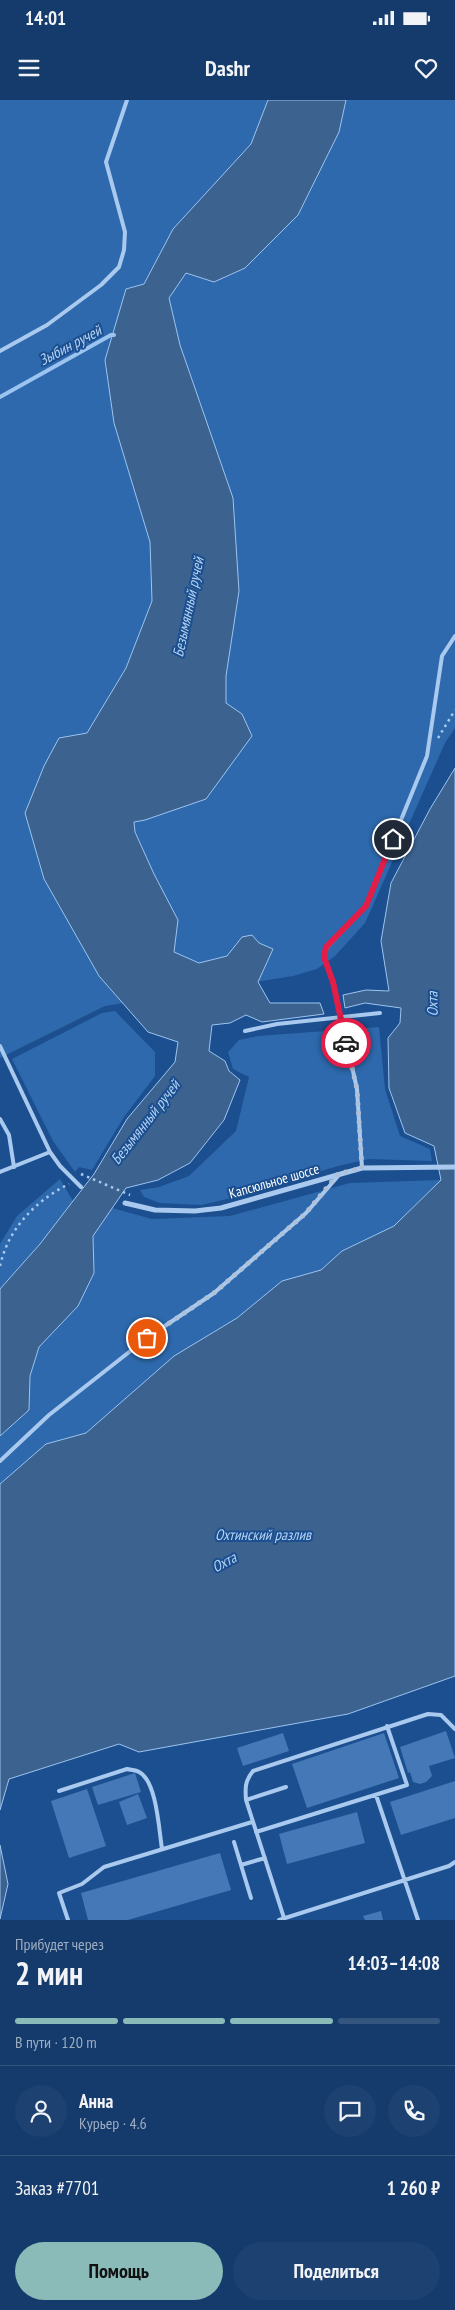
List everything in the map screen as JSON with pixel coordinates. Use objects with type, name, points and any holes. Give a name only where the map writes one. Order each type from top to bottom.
[{"type":"street","name":"Капсюльное шоссе","points":[[125,1203],[155,1210],[195,1212],[221,1208],[362,1168],[455,1167]]},
{"type":"lane","points":[[0,351],[48,325],[102,285],[119,267],[124,250],[125,232],[106,162],[127,100]]},
{"type":"lane","points":[[362,1168],[357,1089],[339,1016],[333,982],[324,957],[326,947],[366,906],[427,756],[442,656],[455,636]]},
{"type":"lane","points":[[245,1030],[339,1016],[380,1013]]},
{"type":"lane","points":[[0,1046],[50,1152],[60,1166],[81,1187]]},
{"type":"lane","points":[[0,1119],[9,1135],[14,1167]]},
{"type":"lane","points":[[0,1172],[50,1152]]},
{"type":"lane","points":[[0,1461],[56,1409],[147,1338],[214,1293],[306,1213],[338,1174]]},
{"type":"lane","points":[[284,1918],[246,1800],[245,1787],[247,1778],[253,1771],[428,1714],[441,1716],[455,1729]]},
{"type":"lane","points":[[256,1832],[407,1785],[387,1726]]},
{"type":"lane","points":[[59,1791],[127,1769],[139,1772],[146,1779],[154,1796],[162,1849]]},
{"type":"lane","points":[[246,1800],[286,1787]]},
{"type":"lane","points":[[376,1795],[418,1920]]},
{"type":"lane","points":[[68,1920],[60,1893],[82,1884],[104,1867],[252,1822]]},
{"type":"lane","points":[[234,1842],[251,1898]]},
{"type":"lane","points":[[241,1866],[264,1858]]},
{"type":"lane","points":[[279,1920],[449,1866],[455,1862]]},
{"type":"path","points":[[427,756],[455,710]]},
{"type":"path","points":[[81,1174],[125,1191]]},
{"type":"path","points":[[0,1266],[11,1236],[22,1220],[57,1190],[74,1181]]},
{"type":"shaded area","points":[[0,100],[455,100],[455,728],[445,743],[365,923],[335,956],[317,969],[293,976],[105,1006],[0,1058]]},
{"type":"shaded area","points":[[115,1011],[155,1052],[155,1076],[124,1117],[92,1170],[79,1167],[75,1172],[53,1141],[12,1059],[102,1013]]},
{"type":"shaded area","points":[[379,1027],[385,1089],[400,1136],[430,1149],[432,1161],[369,1159],[338,1166],[236,1197],[201,1205],[160,1203],[144,1197],[140,1190],[159,1187],[189,1176],[236,1131],[249,1077],[233,1069],[228,1052],[239,1040],[258,1036]]},
{"type":"shaded area","points":[[60,1179],[73,1201],[40,1244],[0,1289],[0,1244],[17,1216]]},
{"type":"shaded area","points":[[441,1180],[394,1226],[342,1251],[321,1270],[282,1281],[237,1318],[174,1356],[86,1433],[46,1444],[0,1484],[0,1436],[29,1410],[30,1376],[39,1347],[78,1306],[94,1273],[93,1236],[112,1208],[152,1219],[230,1216],[350,1183]]},
{"type":"water","name":"Безымянный ручей","points":[[268,100],[346,100],[339,132],[298,215],[245,268],[214,282],[186,273],[169,298],[180,345],[233,498],[239,591],[226,676],[226,703],[242,714],[252,736],[206,799],[134,822],[135,832],[178,920],[174,952],[199,963],[227,956],[242,937],[252,935],[259,943],[273,949],[258,982],[270,1003],[320,1003],[324,1014],[262,1022],[246,1015],[230,1023],[212,1025],[209,1051],[225,1061],[229,1071],[240,1080],[224,1120],[190,1163],[158,1180],[126,1188],[93,1236],[94,1273],[78,1306],[39,1347],[30,1376],[29,1410],[0,1436],[0,1289],[40,1244],[94,1174],[127,1119],[175,1062],[178,1042],[148,1032],[99,976],[44,879],[25,813],[44,766],[59,738],[87,733],[126,668],[152,601],[150,542],[114,423],[105,360],[126,289],[144,284],[173,229],[251,144]]},
{"type":"water","name":"Охтинский разлив","points":[[455,768],[455,1676],[348,1714],[139,1752],[119,1744],[9,1779],[0,1810],[0,1484],[46,1444],[86,1433],[174,1356],[237,1318],[282,1281],[321,1270],[342,1251],[394,1226],[441,1180],[434,1146],[405,1133],[389,1088],[388,1038],[400,1023],[401,1008],[365,1003],[345,1008],[343,995],[366,990],[389,991],[381,941],[391,883],[430,809]]},
{"type":"water","points":[[0,1845],[8,1884],[0,1919]]},
{"type":"building","points":[[446,1731],[455,1758],[429,1766],[432,1776],[426,1782],[420,1784],[413,1782],[410,1772],[408,1773],[400,1747]]},
{"type":"building","points":[[283,1733],[289,1751],[243,1766],[237,1748]]},
{"type":"building","points":[[384,1733],[399,1778],[307,1808],[292,1764]]},
{"type":"building","points":[[135,1773],[141,1792],[98,1805],[92,1787]]},
{"type":"building","points":[[455,1781],[455,1818],[401,1835],[390,1802]]},
{"type":"building","points":[[87,1789],[106,1846],[69,1858],[51,1801]]},
{"type":"building","points":[[138,1794],[147,1818],[127,1825],[119,1802]]},
{"type":"building","points":[[357,1812],[365,1843],[287,1864],[279,1834]]},
{"type":"building","points":[[220,1853],[231,1890],[128,1920],[88,1920],[81,1893]]},
{"type":"building","points":[[381,1911],[383,1920],[365,1920],[363,1916]]},
{"type":"waterway","name":"Зыбин ручей","points":[[0,397],[114,335]]},
{"type":"way so far","points":[[147,1338],[214,1293],[306,1213],[338,1174],[362,1168],[357,1089],[346,1043]]},
{"type":"route","points":[[346,1043],[333,982],[324,957],[326,947],[366,906],[393,839]]},
{"type":"water label","name":"Охта","points":[[432,1004]]},
{"type":"water label","name":"Охта","points":[[224,1562]]}]
